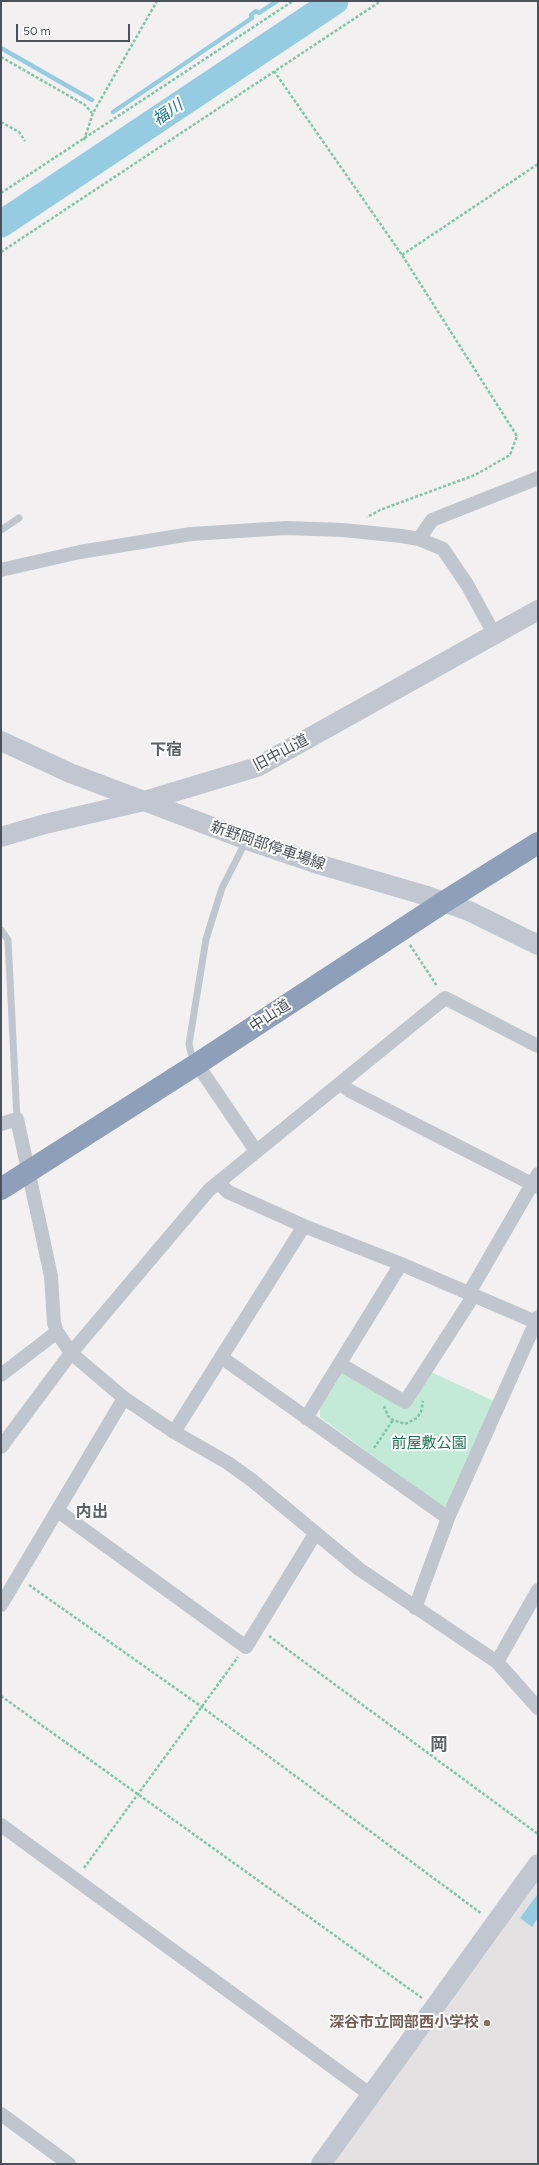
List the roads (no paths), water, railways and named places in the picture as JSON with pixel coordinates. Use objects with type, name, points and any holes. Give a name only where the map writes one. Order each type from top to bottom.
[{"type":"highway","name":"中山道","points":[[1,1189],[197,1064],[444,902],[538,843]]},
{"type":"street","points":[[419,539],[432,520],[538,478]]},
{"type":"street","points":[[1,570],[80,552],[191,534],[286,528],[343,530],[419,539],[443,549],[468,586],[494,634]]},
{"type":"street","name":"旧中山道","points":[[1,837],[45,824],[144,801],[257,767],[538,610]]},
{"type":"street","name":"新野岡部停車場線","points":[[1,741],[70,773],[247,840],[321,865],[444,902],[480,916],[538,945]]},
{"type":"street","points":[[1,1447],[71,1353],[209,1190],[445,998],[538,1046]]},
{"type":"street","points":[[197,1064],[256,1151]]},
{"type":"street","points":[[340,1364],[405,1402],[472,1294],[536,1182],[350,1091],[341,1084]]},
{"type":"street","points":[[1,1124],[18,1119],[28,1173],[51,1276],[54,1323],[57,1332],[71,1353],[124,1398],[174,1432],[228,1463],[359,1569],[497,1662],[538,1708]]},
{"type":"street","points":[[219,1183],[228,1192],[304,1226],[537,1320],[448,1518],[415,1608]]},
{"type":"street","points":[[174,1432],[304,1226]]},
{"type":"street","points":[[306,1418],[401,1264]]},
{"type":"street","points":[[1,1375],[57,1332]]},
{"type":"street","points":[[221,1357],[448,1518]]},
{"type":"street","points":[[1,1605],[124,1398]]},
{"type":"street","points":[[58,1511],[246,1647],[315,1534]]},
{"type":"street","points":[[497,1662],[538,1590]]},
{"type":"street","points":[[1,1825],[371,2095]]},
{"type":"street","points":[[321,2164],[538,1864]]},
{"type":"street","points":[[1,2114],[70,2164]]},
{"type":"lane","points":[[1,530],[19,518]]},
{"type":"lane","points":[[197,1064],[191,1053],[189,1044],[206,939],[222,888],[247,840]]},
{"type":"lane","points":[[1,930],[8,940],[18,1119]]},
{"type":"water","points":[[537,1895],[538,1918],[532,1927],[520,1918]]},
{"type":"waterway","points":[[113,112],[252,18],[251,15],[256,11],[259,13],[277,1]]},
{"type":"waterway","name":"福川","points":[[1,224],[335,1]]},
{"type":"waterway","points":[[1,48],[92,100]]},
{"type":"place","name":"深谷市立岡部西小学校","points":[[487,2023]]},
{"type":"district","name":"下宿","points":[[166,750]]},
{"type":"district","name":"内出","points":[[92,1512]]},
{"type":"district","name":"岡","points":[[439,1745]]},
{"type":"park label","name":"前屋敷公園","points":[[429,1444]]}]
